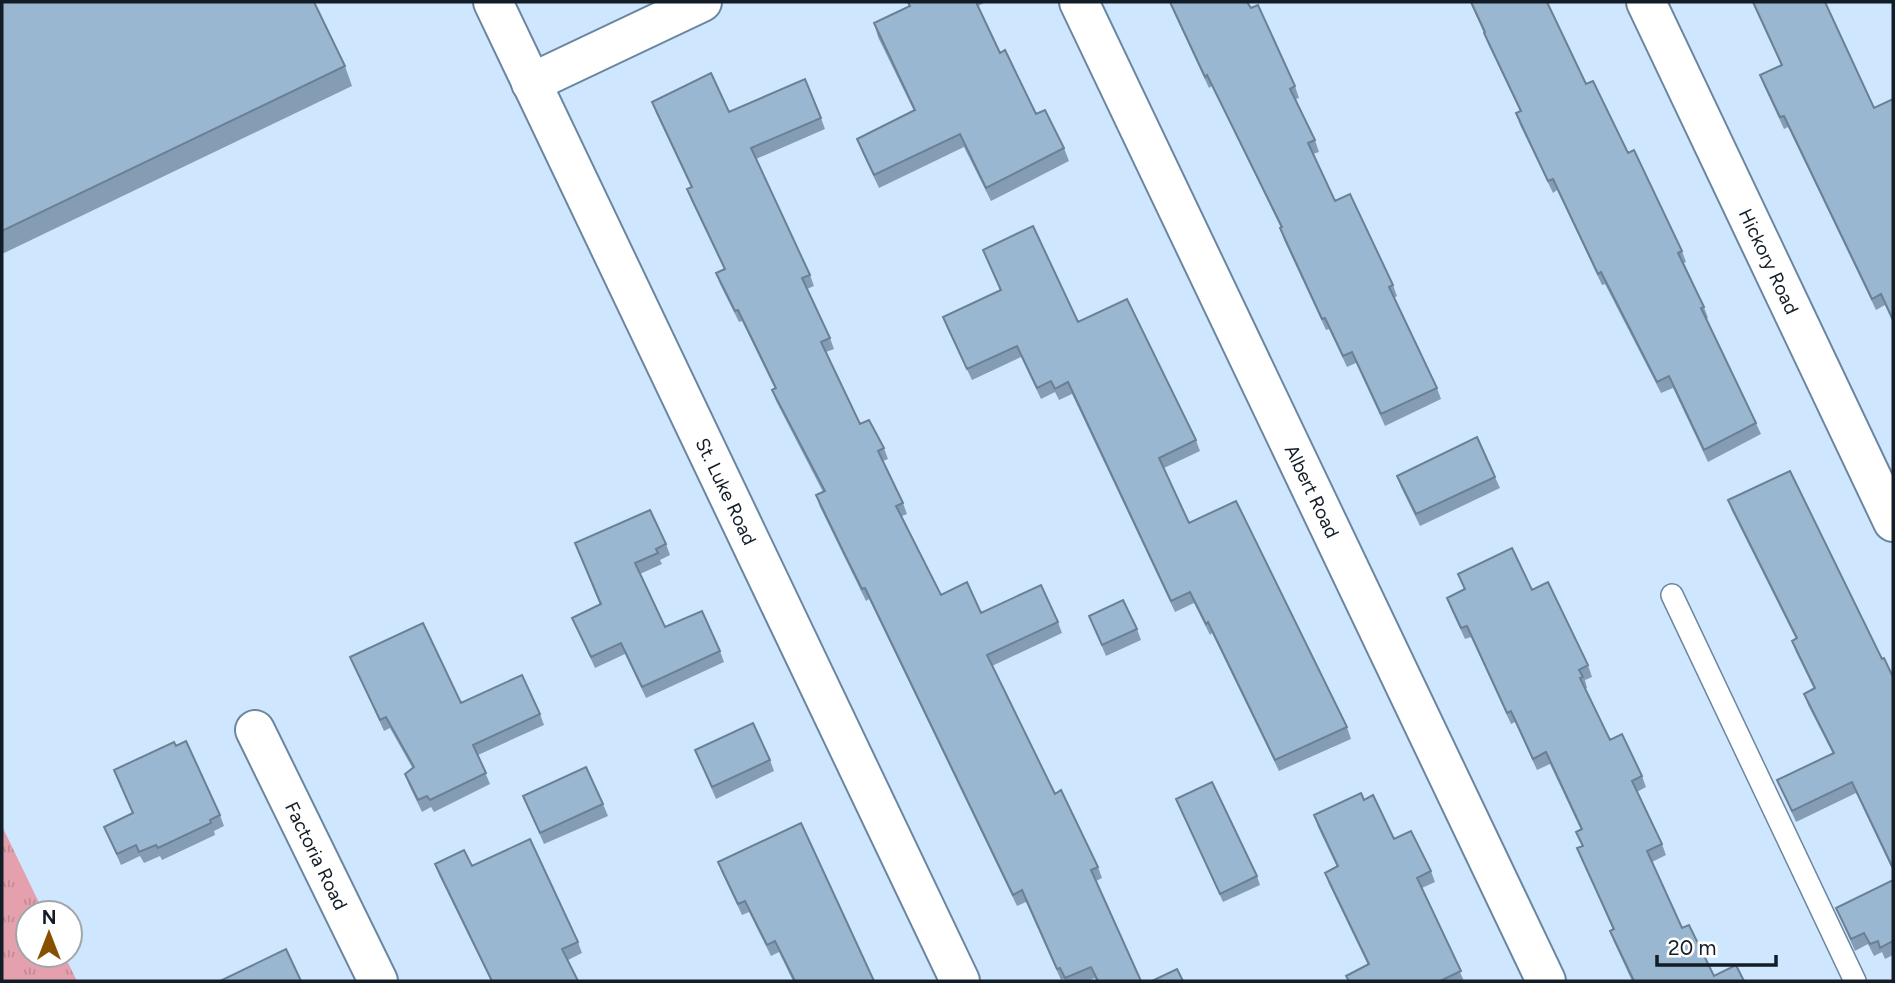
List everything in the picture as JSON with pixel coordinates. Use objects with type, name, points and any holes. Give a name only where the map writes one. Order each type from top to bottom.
[{"type":"street","name":"St. Luke Road","points":[[493,2],[960,981]]},
{"type":"street","points":[[531,83],[702,2]]},
{"type":"street","name":"Albert Road","points":[[1079,2],[1546,981]]},
{"type":"street","name":"Hickory Road","points":[[1646,2],[1893,522]]},
{"type":"street","name":"Factoria Road","points":[[255,730],[378,981]]},
{"type":"lane","points":[[1672,595],[1855,981]]},
{"type":"green space","points":[[2,826],[37,899],[14,899],[14,969],[71,969],[77,981],[2,981]]},
{"type":"building","points":[[2,2],[314,2],[345,66],[2,231]]},
{"type":"building","points":[[908,2],[976,2],[1000,53],[1005,50],[1036,114],[1045,110],[1064,148],[986,188],[960,134],[874,175],[857,139],[915,110],[874,23],[910,6]]},
{"type":"building","points":[[1170,2],[1247,2],[1251,8],[1258,5],[1295,86],[1290,89],[1315,140],[1308,143],[1335,201],[1350,194],[1393,285],[1389,287],[1437,388],[1381,414],[1352,352],[1343,356],[1325,318],[1322,319],[1280,228],[1282,227]]},
{"type":"building","points":[[1471,2],[1547,2],[1586,84],[1593,81],[1628,153],[1634,150],[1682,251],[1678,253],[1704,307],[1701,308],[1756,423],[1704,450],[1669,376],[1657,382],[1601,272],[1598,274],[1553,179],[1548,181],[1516,113],[1521,111]]},
{"type":"building","points":[[1753,2],[1825,2],[1874,108],[1893,99],[1893,320],[1881,294],[1872,299],[1784,116],[1780,117],[1760,75],[1782,65]]},
{"type":"building","points":[[711,73],[729,112],[805,79],[821,118],[751,148],[810,275],[802,278],[830,338],[821,342],[860,424],[869,420],[884,448],[878,451],[903,503],[896,506],[941,595],[967,582],[981,613],[1041,585],[1058,622],[987,655],[1055,794],[1061,790],[1098,867],[1091,870],[1141,981],[1098,981],[1091,967],[1065,978],[1060,968],[1057,969],[1022,890],[1013,895],[865,588],[862,589],[816,495],[825,491],[772,390],[776,388],[738,310],[735,311],[716,273],[725,269],[687,189],[692,187],[652,102]]},
{"type":"building","points":[[1033,226],[1078,322],[1127,299],[1196,440],[1159,458],[1189,523],[1236,501],[1347,727],[1275,760],[1208,622],[1206,624],[1190,592],[1171,601],[1068,382],[1055,389],[1051,381],[1037,388],[1017,346],[967,369],[943,317],[1001,290],[983,250]]},
{"type":"building","points":[[1477,437],[1495,477],[1416,514],[1397,476]]},
{"type":"building","points":[[1790,471],[1893,677],[1893,866],[1852,782],[1792,811],[1777,780],[1834,753],[1804,694],[1815,688],[1792,641],[1797,638],[1728,500]]},
{"type":"building","points":[[650,510],[666,544],[656,549],[658,553],[635,563],[665,627],[702,611],[720,651],[642,687],[621,643],[591,657],[572,618],[601,604],[575,543]]},
{"type":"building","points":[[1512,548],[1532,590],[1548,582],[1588,665],[1579,670],[1583,677],[1580,678],[1610,740],[1622,734],[1642,776],[1632,781],[1662,844],[1647,851],[1682,928],[1689,925],[1714,976],[1736,965],[1744,981],[1634,981],[1610,931],[1614,929],[1577,848],[1583,846],[1576,832],[1582,829],[1546,752],[1533,759],[1511,711],[1507,713],[1467,626],[1461,628],[1447,598],[1465,589],[1458,574]]},
{"type":"building","points":[[1123,600],[1137,629],[1102,645],[1089,616]]},
{"type":"building","points":[[423,623],[461,703],[522,675],[540,714],[473,745],[486,773],[430,800],[427,796],[418,800],[405,774],[414,767],[386,717],[380,720],[350,657]]},
{"type":"building","points":[[753,723],[770,760],[712,787],[695,750]]},
{"type":"building","points":[[186,741],[220,815],[210,820],[211,823],[158,848],[156,845],[139,852],[136,845],[117,854],[104,827],[133,813],[114,770],[174,742],[176,746]]},
{"type":"building","points":[[586,767],[603,804],[540,833],[523,796]]},
{"type":"building","points":[[1212,782],[1257,876],[1220,894],[1176,799]]},
{"type":"building","points":[[1361,793],[1364,800],[1373,795],[1394,839],[1411,831],[1431,871],[1417,878],[1461,971],[1440,981],[1349,981],[1346,976],[1369,964],[1325,873],[1338,866],[1314,815]]},
{"type":"building","points":[[801,823],[874,981],[795,981],[775,941],[767,945],[745,901],[738,904],[718,862]]},
{"type":"building","points":[[530,839],[578,942],[562,949],[578,981],[492,981],[435,864],[464,850],[472,866]]},
{"type":"building","points":[[1893,880],[1893,941],[1880,948],[1878,941],[1870,944],[1864,933],[1851,939],[1836,908]]},
{"type":"building","points":[[286,949],[301,981],[222,980]]},
{"type":"building","points":[[1177,969],[1183,981],[1152,981]]}]
